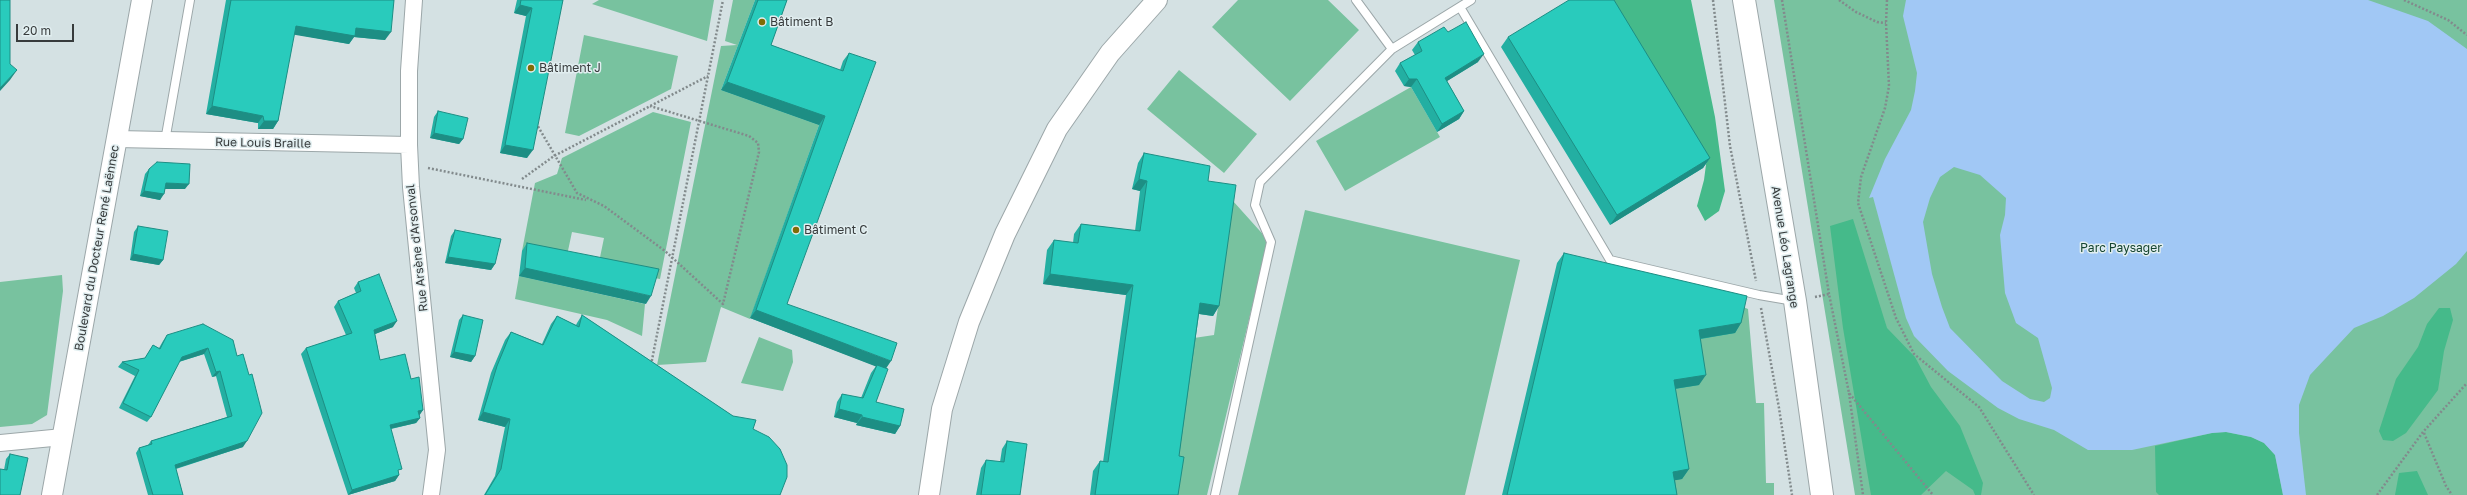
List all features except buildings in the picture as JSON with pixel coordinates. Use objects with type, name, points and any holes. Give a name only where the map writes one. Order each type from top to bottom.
[{"type":"main road","name":"Avenue Léo Lagrange","points":[[1744,0],[1795,301],[1822,495]]},
{"type":"street","name":"Boulevard du Docteur René Laënnec","points":[[52,495],[142,0]]},
{"type":"street","name":"Rue Arsène d'Arsonval","points":[[414,0],[409,71],[410,187],[437,450],[432,495]]},
{"type":"street","points":[[929,495],[942,409],[969,322],[1005,234],[1057,129],[1110,53],[1157,0]]},
{"type":"street","name":"Rue Louis Braille","points":[[117,139],[409,145]]},
{"type":"street","points":[[0,443],[63,437]]},
{"type":"lane","points":[[165,141],[190,0]]},
{"type":"lane","points":[[1356,0],[1392,49]]},
{"type":"lane","points":[[1215,495],[1271,242],[1255,205],[1260,182],[1392,49],[1471,0]]},
{"type":"lane","points":[[1460,7],[1610,260],[1759,295],[1795,301]]},
{"type":"path","points":[[650,372],[723,0]]},
{"type":"path","points":[[1713,0],[1730,146],[1780,408],[1792,495]]},
{"type":"path","points":[[1782,0],[1829,294],[1849,393],[1863,495]]},
{"type":"path","points":[[1839,0],[1856,12],[1877,22],[1886,23]]},
{"type":"path","points":[[1887,0],[1886,23],[1889,86],[1885,108],[1861,177],[1858,202],[1896,318],[1914,354],[1979,407],[2034,495]]},
{"type":"path","points":[[2404,0],[2448,20],[2467,35]]},
{"type":"path","points":[[522,179],[554,156],[708,76]]},
{"type":"path","points":[[534,121],[576,194],[604,206],[672,257],[723,304],[759,152],[758,143],[749,136],[650,106]]},
{"type":"path","points":[[422,167],[590,200]]},
{"type":"path","points":[[1795,301],[1829,294]]},
{"type":"path","points":[[2377,495],[2423,432],[2467,383]]},
{"type":"path","points":[[1849,393],[1934,495]]},
{"type":"path","points":[[2423,432],[2446,486],[2452,495]]},
{"type":"green space","points":[[599,0],[714,0],[707,41],[592,4]]},
{"type":"green space","points":[[733,0],[755,0],[721,90],[819,125],[750,319],[721,307],[706,362],[657,365],[721,46],[737,45],[725,41]]},
{"type":"green space","points":[[1238,0],[1328,0],[1359,30],[1290,101],[1212,27]]},
{"type":"green space","points":[[1611,0],[1691,0],[1715,117],[1725,191],[1719,211],[1705,221],[1697,206],[1704,180],[1707,157]]},
{"type":"green space","name":"Parc Paysager","points":[[1774,0],[2467,0],[2467,495],[1855,495]]},
{"type":"green space","points":[[584,35],[678,56],[671,89],[579,136],[565,133]]},
{"type":"green space","points":[[1179,70],[1257,134],[1224,173],[1147,109]]},
{"type":"green space","points":[[1411,87],[1440,137],[1345,191],[1316,141]]},
{"type":"green space","points":[[653,112],[691,122],[660,279],[598,267],[604,238],[572,232],[566,260],[522,251],[535,183],[557,174],[562,158]]},
{"type":"green space","points":[[1233,201],[1268,240],[1207,495],[1177,495],[1176,463],[1194,338],[1214,335]]},
{"type":"green space","points":[[1305,210],[1520,260],[1465,495],[1238,495]]},
{"type":"green space","points":[[1853,219],[1887,328],[1915,357],[1931,387],[1960,426],[1983,483],[1981,495],[1975,495],[1973,490],[1946,471],[1921,495],[1871,495],[1843,328],[1830,226]]},
{"type":"green space","points":[[62,275],[63,291],[47,415],[32,424],[0,427],[0,282]]},
{"type":"green space","points":[[519,276],[645,304],[642,336],[607,320],[515,299]]},
{"type":"green space","points":[[1741,306],[1748,309],[1756,403],[1764,403],[1766,483],[1774,483],[1774,495],[1502,495]]},
{"type":"green space","points":[[2439,308],[2450,308],[2453,320],[2444,351],[2438,390],[2406,433],[2393,441],[2383,440],[2379,431],[2396,379],[2418,347],[2427,324]]},
{"type":"green space","points":[[759,337],[792,350],[793,362],[783,391],[741,383]]},
{"type":"green space","points":[[2226,432],[2251,437],[2264,443],[2275,455],[2283,495],[2159,495],[2156,492],[2155,446],[2212,433]]},
{"type":"green space","points":[[2417,471],[2428,495],[2395,495],[2399,473]]},
{"type":"water","name":"Parc Paysager","points":[[1906,0],[2368,0],[2428,21],[2467,49],[2467,251],[2456,264],[2414,298],[2383,316],[2354,328],[2310,375],[2299,405],[2299,433],[2306,495],[2283,495],[2275,455],[2264,443],[2251,437],[2226,432],[2212,433],[2132,450],[2088,450],[2054,430],[2019,419],[1998,408],[1948,371],[1914,336],[1906,318],[1873,197],[1869,198],[1885,159],[1911,110],[1915,91],[1917,73],[1903,16]],"holes":[[[1954,167],[1980,175],[2006,198],[2005,215],[2000,235],[2005,293],[2016,323],[2038,338],[2052,388],[2050,398],[2044,402],[2030,399],[2002,381],[1950,328],[1932,274],[1923,222],[1930,198],[1940,177]]]},
{"type":"place","name":"Bâtiment B","points":[[762,22]]},
{"type":"place","name":"Bâtiment J","points":[[531,68]]},
{"type":"place","name":"Bâtiment C","points":[[796,230]]}]
